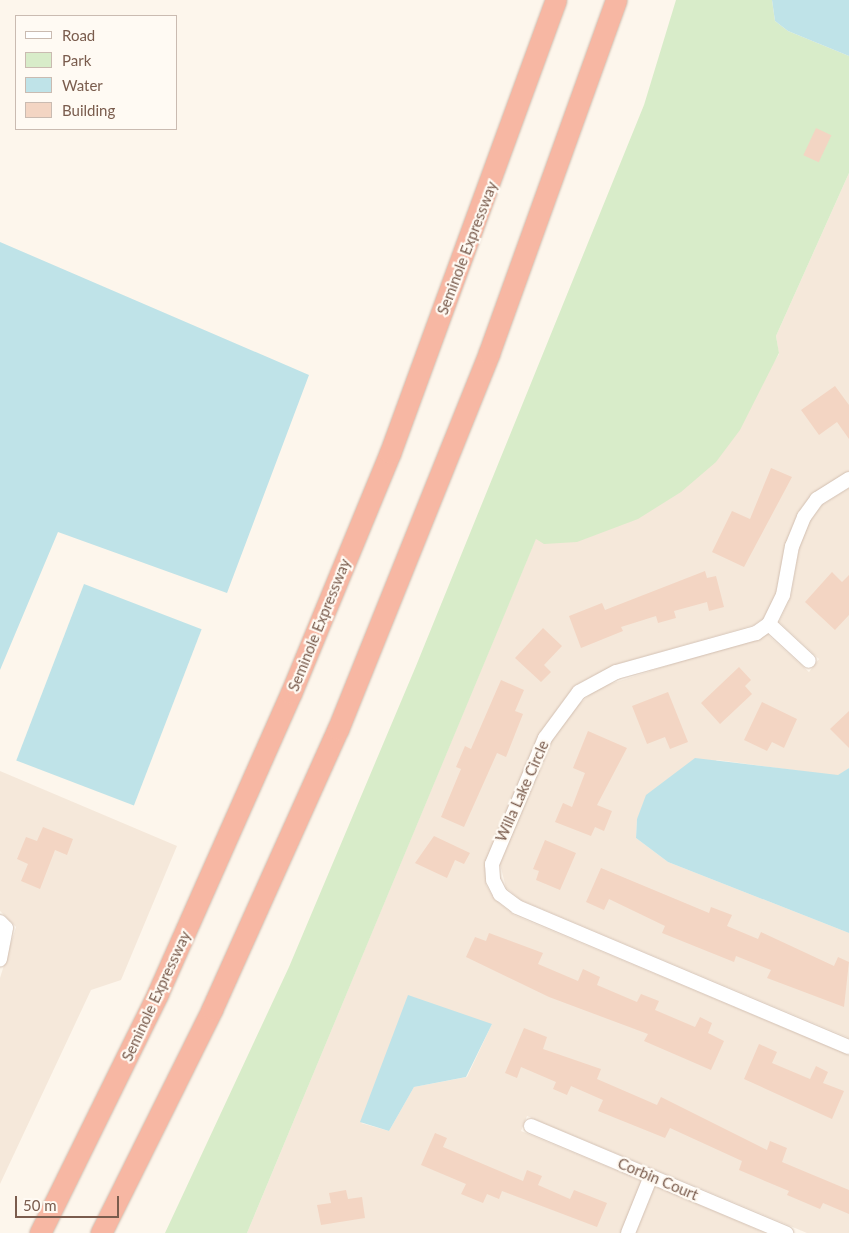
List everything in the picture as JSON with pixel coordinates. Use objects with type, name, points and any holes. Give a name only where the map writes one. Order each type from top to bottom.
[{"type":"highway","name":"Seminole Expressway","points":[[40,1233],[179,949],[291,693],[390,453],[556,0]]},
{"type":"highway","points":[[101,1233],[212,1009],[338,729],[489,352],[616,0]]},
{"type":"street","points":[[809,661],[769,624],[783,595],[792,546],[804,517],[817,499],[849,479]]},
{"type":"street","name":"Willa Lake Circle","points":[[769,624],[756,633],[616,672],[579,692],[545,738],[495,850],[493,880],[500,894],[517,907],[849,1047]]},
{"type":"street","points":[[0,959],[3,925]]},
{"type":"street","name":"Corbin Court","points":[[531,1126],[786,1233]]},
{"type":"street","points":[[628,1233],[651,1176]]},
{"type":"shaded area","points":[[849,173],[849,471],[812,494],[798,512],[785,545],[776,593],[764,618],[754,625],[614,665],[574,686],[539,734],[485,865],[486,885],[495,900],[514,915],[849,1055],[849,1233],[807,1233],[527,1116],[521,1131],[642,1181],[621,1233],[247,1233],[536,538],[768,371],[779,354],[776,336]],"holes":[[[492,1024],[467,1077],[414,1087],[389,1131],[361,1123]]]},
{"type":"shaded area","points":[[849,488],[849,768],[838,776],[717,760],[637,819],[636,838],[668,862],[849,933],[849,1038],[521,900],[506,888],[500,864],[551,741],[567,715],[597,688],[767,634],[809,672],[819,659],[779,622],[791,596],[799,548],[810,521],[822,505]]},
{"type":"shaded area","points":[[0,771],[177,846],[121,980],[91,990],[0,1184],[0,978],[16,927],[0,911]]},
{"type":"shaded area","points":[[655,1186],[765,1233],[636,1233]]},
{"type":"green space","points":[[676,0],[772,0],[775,21],[788,31],[849,56],[849,173],[776,336],[779,353],[740,430],[716,462],[681,492],[638,519],[577,542],[544,544],[536,539],[247,1233],[165,1233],[289,967],[416,666],[644,105]]},
{"type":"water","points":[[772,0],[849,0],[849,56],[788,31],[775,21]]},
{"type":"water","points":[[0,242],[309,375],[227,593],[58,532],[0,670]]},
{"type":"water","points":[[84,584],[202,629],[134,806],[16,760]]},
{"type":"water","points":[[695,758],[838,775],[849,768],[849,933],[668,862],[636,838],[637,819],[646,795]]},
{"type":"water","points":[[408,995],[492,1024],[466,1077],[414,1087],[389,1131],[360,1122]]},
{"type":"building","points":[[816,128],[831,135],[819,162],[803,155]]},
{"type":"building","points":[[835,386],[849,405],[849,439],[837,422],[819,435],[801,410]]},
{"type":"building","points":[[771,468],[792,477],[744,567],[712,552],[732,511],[750,519]]},
{"type":"building","points":[[705,571],[707,578],[716,576],[724,607],[709,611],[707,602],[674,611],[676,618],[658,623],[656,616],[621,627],[623,631],[581,648],[569,616],[602,603],[605,610]]},
{"type":"building","points":[[832,572],[842,582],[849,575],[849,615],[835,630],[805,602]]},
{"type":"building","points":[[543,628],[562,646],[544,665],[551,672],[541,682],[515,658]]},
{"type":"building","points":[[739,667],[751,680],[745,686],[752,694],[720,724],[701,703]]},
{"type":"building","points":[[501,680],[524,690],[515,711],[523,714],[506,757],[497,753],[464,827],[441,817],[461,769],[456,767],[465,746],[471,749]]},
{"type":"building","points":[[668,692],[688,742],[670,749],[665,737],[647,744],[632,706]]},
{"type":"building","points":[[762,702],[797,719],[784,748],[772,742],[767,751],[744,740]]},
{"type":"building","points":[[849,711],[849,748],[830,729]]},
{"type":"building","points":[[588,731],[627,748],[597,805],[612,811],[604,831],[595,827],[591,836],[555,822],[563,803],[572,807],[585,773],[573,768]]},
{"type":"building","points":[[43,827],[73,839],[67,855],[55,850],[40,889],[21,881],[28,864],[17,859],[26,837],[37,841]]},
{"type":"building","points":[[434,836],[470,853],[464,864],[455,860],[447,878],[415,863]]},
{"type":"building","points":[[545,840],[576,853],[560,890],[536,880],[539,871],[533,869]]},
{"type":"building","points":[[601,868],[709,913],[711,907],[732,915],[727,926],[758,939],[761,932],[834,966],[838,957],[849,962],[844,1007],[767,978],[771,970],[736,956],[734,962],[662,933],[665,926],[609,899],[604,910],[586,902]]},
{"type":"building","points":[[489,933],[543,953],[538,964],[578,981],[583,969],[600,977],[597,985],[637,1002],[641,994],[659,1001],[655,1010],[695,1027],[700,1017],[712,1023],[708,1033],[724,1041],[711,1070],[644,1041],[648,1034],[549,997],[466,957],[475,937],[486,941]]},
{"type":"building","points":[[524,1028],[547,1037],[543,1049],[601,1069],[597,1079],[657,1105],[661,1097],[767,1150],[770,1141],[787,1148],[782,1162],[849,1190],[849,1214],[823,1203],[820,1209],[787,1195],[789,1191],[739,1170],[742,1161],[670,1128],[665,1138],[598,1111],[603,1100],[571,1086],[567,1095],[553,1089],[556,1082],[521,1067],[517,1078],[505,1073]]},
{"type":"building","points":[[759,1044],[777,1052],[772,1063],[810,1079],[816,1066],[828,1072],[823,1083],[844,1091],[832,1119],[744,1079]]},
{"type":"building","points":[[435,1133],[447,1138],[443,1147],[523,1181],[527,1170],[542,1176],[538,1185],[570,1199],[574,1190],[607,1203],[597,1227],[502,1191],[499,1199],[487,1194],[483,1203],[461,1194],[466,1184],[421,1165]]},
{"type":"building","points":[[346,1190],[348,1199],[362,1197],[365,1218],[321,1225],[317,1205],[331,1203],[329,1193]]}]
